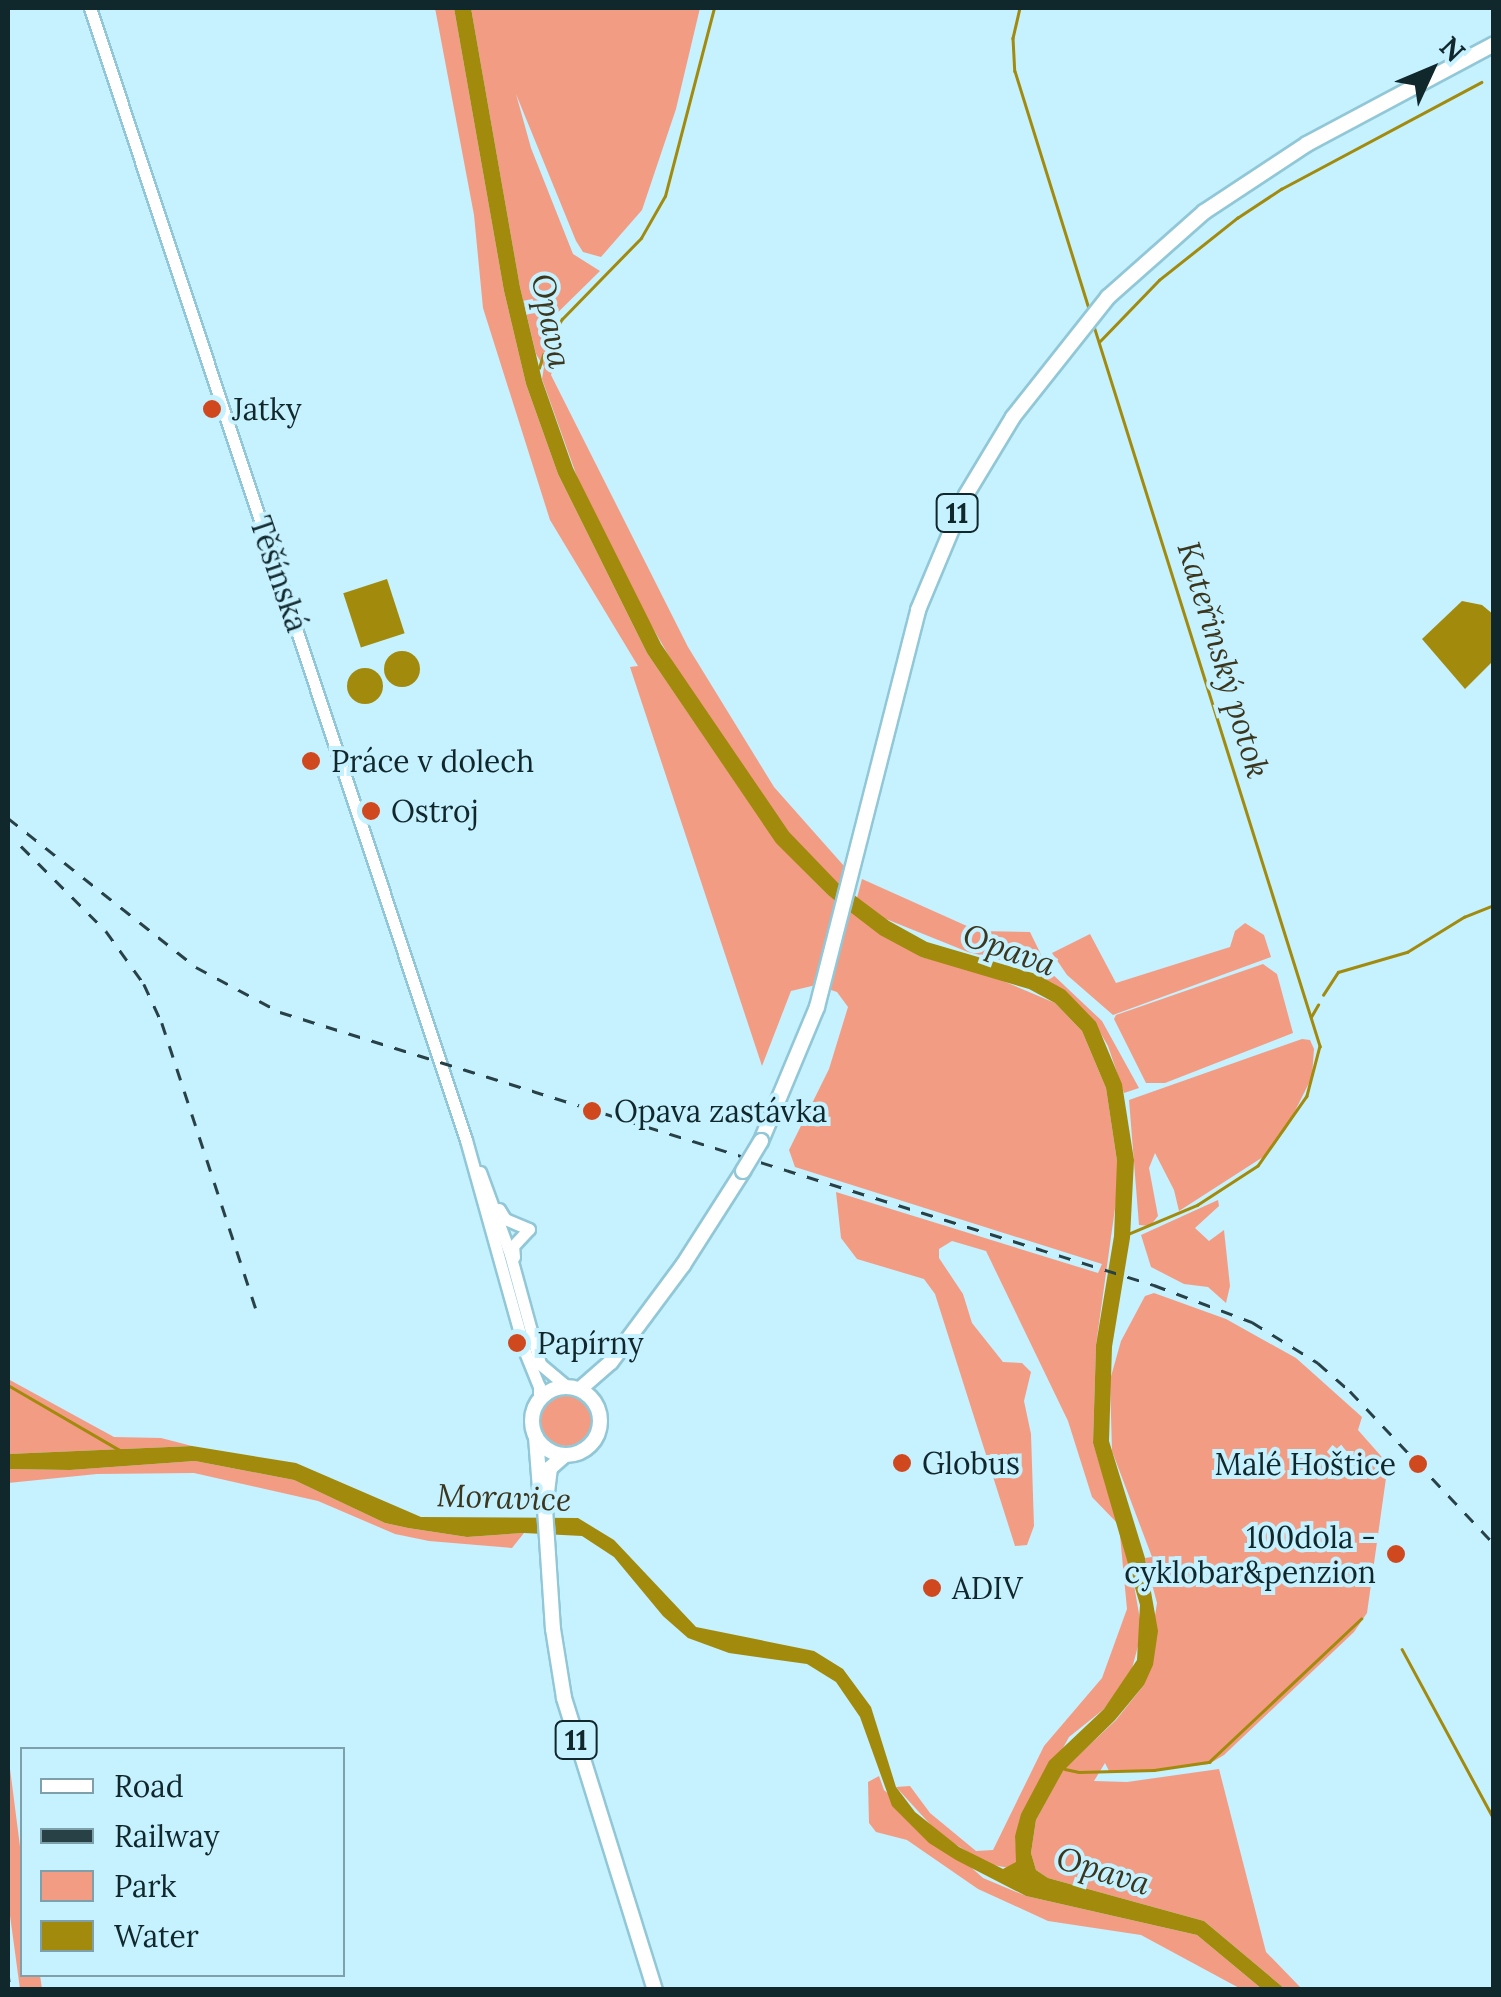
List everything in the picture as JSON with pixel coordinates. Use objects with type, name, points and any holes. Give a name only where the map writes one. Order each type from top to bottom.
[{"type":"main road","name":"11","points":[[598,1408],[603,1377],[611,1362],[705,1234],[744,1172],[817,1007],[891,703],[918,610],[966,494],[1013,417],[1067,344],[1157,252],[1258,174],[1493,44]]},
{"type":"main road","name":"11","points":[[574,1388],[611,1362]]},
{"type":"main road","points":[[540,1400],[551,1390],[574,1388]]},
{"type":"main road","name":"Těšínská","points":[[574,1388],[598,1408]]},
{"type":"main road","name":"Těšínská","points":[[536,1437],[532,1420],[540,1400]]},
{"type":"main road","points":[[536,1437],[548,1450],[565,1455],[585,1450],[595,1440],[600,1422],[598,1408]]},
{"type":"main road","name":"11","points":[[536,1437],[564,1698],[653,1987]]},
{"type":"main road","name":"11","points":[[545,1509],[550,1468],[565,1455]]},
{"type":"street","name":"Těšínská","points":[[90,8],[466,1140],[540,1400]]},
{"type":"street","name":"Těšínská","points":[[466,1140],[510,1254],[543,1369],[574,1388]]},
{"type":"street","points":[[475,1161],[501,1215],[529,1229],[516,1240],[512,1251],[534,1325],[532,1336]]},
{"type":"green space","points":[[435,8],[454,8],[504,291],[526,384],[558,474],[647,653],[776,842],[828,895],[921,957],[977,970],[1055,1003],[1082,1031],[1106,1088],[1117,1161],[1117,1194],[1096,1345],[1093,1443],[1118,1524],[1092,1497],[1068,1421],[986,1251],[952,1241],[939,1249],[939,1258],[963,1294],[972,1323],[1003,1362],[1022,1363],[1031,1372],[1024,1401],[1031,1434],[1034,1526],[1027,1545],[1015,1546],[935,1294],[924,1279],[857,1259],[841,1238],[836,1192],[1098,1273],[1102,1264],[795,1167],[789,1150],[829,1069],[848,1007],[837,992],[816,985],[791,991],[762,1066],[630,667],[638,666],[550,520],[483,308],[474,215]]},
{"type":"green space","points":[[471,8],[700,8],[676,109],[642,210],[601,257],[583,252],[576,241],[516,94],[531,148],[573,254],[600,271],[543,327],[558,350],[551,375],[688,647],[774,787],[844,866],[840,887],[794,840],[691,694],[625,580],[580,485],[542,379],[544,367],[536,354],[520,287]]},
{"type":"green space","points":[[862,879],[978,931],[1030,932],[1049,971],[1102,1021],[1139,1088],[1124,1093],[1108,1046],[1093,1020],[1033,973],[1034,968],[968,952],[886,919],[857,898]]},
{"type":"green space","points":[[1245,923],[1264,935],[1271,957],[1113,1015],[1067,975],[1052,953],[1090,934],[1116,983],[1230,947],[1235,931]]},
{"type":"green space","points":[[1263,964],[1277,974],[1293,1033],[1165,1083],[1146,1083],[1114,1019],[1116,1015]]},
{"type":"green space","points":[[1302,1039],[1310,1040],[1314,1049],[1312,1077],[1286,1129],[1263,1157],[1179,1211],[1174,1190],[1155,1153],[1149,1168],[1158,1216],[1150,1226],[1139,1225],[1129,1100]]},
{"type":"green space","points":[[1218,1200],[1219,1206],[1195,1228],[1209,1241],[1224,1230],[1230,1286],[1226,1303],[1208,1287],[1184,1284],[1151,1267],[1141,1235]]},
{"type":"green space","points":[[1154,1293],[1226,1319],[1296,1358],[1362,1417],[1358,1430],[1388,1464],[1367,1613],[1354,1632],[1224,1755],[1209,1764],[1109,1771],[1105,1763],[1094,1781],[1127,1782],[1219,1769],[1266,1952],[1302,1989],[1285,1989],[1204,1921],[1048,1878],[1036,1870],[1031,1853],[1036,1820],[1063,1770],[1116,1720],[1144,1685],[1157,1603],[1145,1558],[1152,1557],[1112,1451],[1110,1380],[1121,1341],[1145,1296]]},
{"type":"green space","points":[[8,1379],[114,1437],[161,1438],[192,1446],[8,1454]]},
{"type":"green space","points":[[566,1394],[584,1402],[592,1420],[584,1438],[566,1446],[548,1438],[540,1420],[548,1402]]},
{"type":"green space","points":[[195,1461],[294,1480],[385,1523],[467,1537],[524,1533],[512,1548],[429,1541],[395,1534],[318,1501],[194,1473],[97,1474],[8,1483],[8,1469],[70,1470]]},
{"type":"green space","points":[[1119,1527],[1130,1562],[1142,1631],[1130,1676],[1104,1709],[1069,1737],[1015,1836],[1017,1862],[1009,1868],[988,1864],[940,1835],[896,1787],[910,1786],[930,1813],[976,1851],[993,1850],[1044,1746],[1102,1678],[1127,1609]]},
{"type":"green space","points":[[8,1753],[20,1846],[20,1977],[40,1977],[42,1989],[20,1989],[8,1901]]},
{"type":"green space","points":[[879,1776],[884,1790],[983,1878],[1026,1896],[1197,1935],[1262,1989],[1241,1989],[1141,1935],[1048,1921],[978,1889],[907,1840],[876,1832],[869,1823],[868,1782]]},
{"type":"water","points":[[454,8],[471,8],[520,287],[542,380],[573,468],[661,644],[789,832],[838,883],[889,921],[927,942],[1036,974],[1065,990],[1096,1022],[1122,1084],[1134,1160],[1130,1238],[1112,1347],[1109,1441],[1145,1558],[1158,1631],[1153,1665],[1144,1685],[1063,1771],[1036,1820],[1031,1853],[1036,1870],[1048,1878],[1204,1921],[1285,1989],[1262,1989],[1197,1935],[1026,1896],[929,1843],[892,1806],[860,1717],[836,1682],[807,1664],[729,1653],[688,1638],[663,1616],[614,1557],[582,1536],[524,1533],[467,1537],[408,1528],[385,1523],[294,1480],[195,1461],[70,1470],[8,1469],[8,1454],[192,1446],[296,1463],[421,1517],[578,1518],[614,1540],[696,1627],[814,1651],[843,1669],[871,1707],[896,1787],[915,1812],[959,1847],[1003,1869],[1016,1862],[1015,1836],[1021,1814],[1049,1761],[1104,1709],[1137,1660],[1140,1605],[1093,1443],[1096,1345],[1114,1236],[1117,1161],[1106,1088],[1082,1031],[1055,1003],[1029,989],[921,957],[880,935],[828,895],[776,843],[647,653],[558,474],[526,384],[504,291]]},
{"type":"water","points":[[387,579],[405,633],[361,647],[343,593]]},
{"type":"water","points":[[1462,601],[1482,605],[1494,615],[1493,661],[1465,689],[1422,639]]},
{"type":"water","points":[[402,651],[415,656],[420,669],[415,682],[402,687],[389,682],[384,669],[389,656]]},
{"type":"water","points":[[365,668],[378,673],[383,686],[378,699],[365,704],[352,699],[347,686],[352,673]]},
{"type":"waterway","name":"Opava","points":[[549,342],[562,319],[641,238],[665,196],[714,8]]},
{"type":"waterway","name":"Kateřinský potok","points":[[1020,8],[1013,38],[1015,71],[1089,309]]},
{"type":"waterway","points":[[1100,341],[1159,280],[1237,218],[1281,189],[1481,82]]},
{"type":"waterway","name":"Kateřinský potok","points":[[1094,326],[1320,1046],[1307,1096],[1258,1166],[1198,1205],[1127,1235]]},
{"type":"waterway","name":"Opava","points":[[539,368],[543,355]]},
{"type":"waterway","points":[[1323,995],[1338,972],[1407,952],[1464,917],[1494,905]]},
{"type":"waterway","points":[[1311,1017],[1318,1005]]},
{"type":"waterway","points":[[8,1385],[123,1452]]},
{"type":"waterway","points":[[1065,1769],[1154,1770],[1209,1762],[1361,1619]]},
{"type":"waterway","points":[[1402,1649],[1494,1819]]},
{"type":"railway","points":[[8,818],[196,967],[280,1012],[1154,1285],[1252,1322],[1318,1363],[1350,1391],[1494,1544]]},
{"type":"railway","points":[[21,846],[106,931],[144,984],[162,1023],[256,1309]]},
{"type":"railway","points":[[8,1970],[10,1990]]},
{"type":"place","name":"Jatky","points":[[212,409]]},
{"type":"place","name":"Práce v dolech","points":[[311,761]]},
{"type":"place","name":"Ostroj","points":[[371,811]]},
{"type":"place","name":"Opava zastávka","points":[[592,1111]]},
{"type":"place","name":"Papírny","points":[[517,1343]]},
{"type":"place","name":"Globus","points":[[902,1463]]},
{"type":"place","name":"Malé Hoštice","points":[[1418,1464]]},
{"type":"place","name":"100dola - cyklobar&penzion","points":[[1396,1554]]},
{"type":"place","name":"ADIV","points":[[932,1588]]},
{"type":"water label","name":"Moravice","points":[[504,1498]]}]
